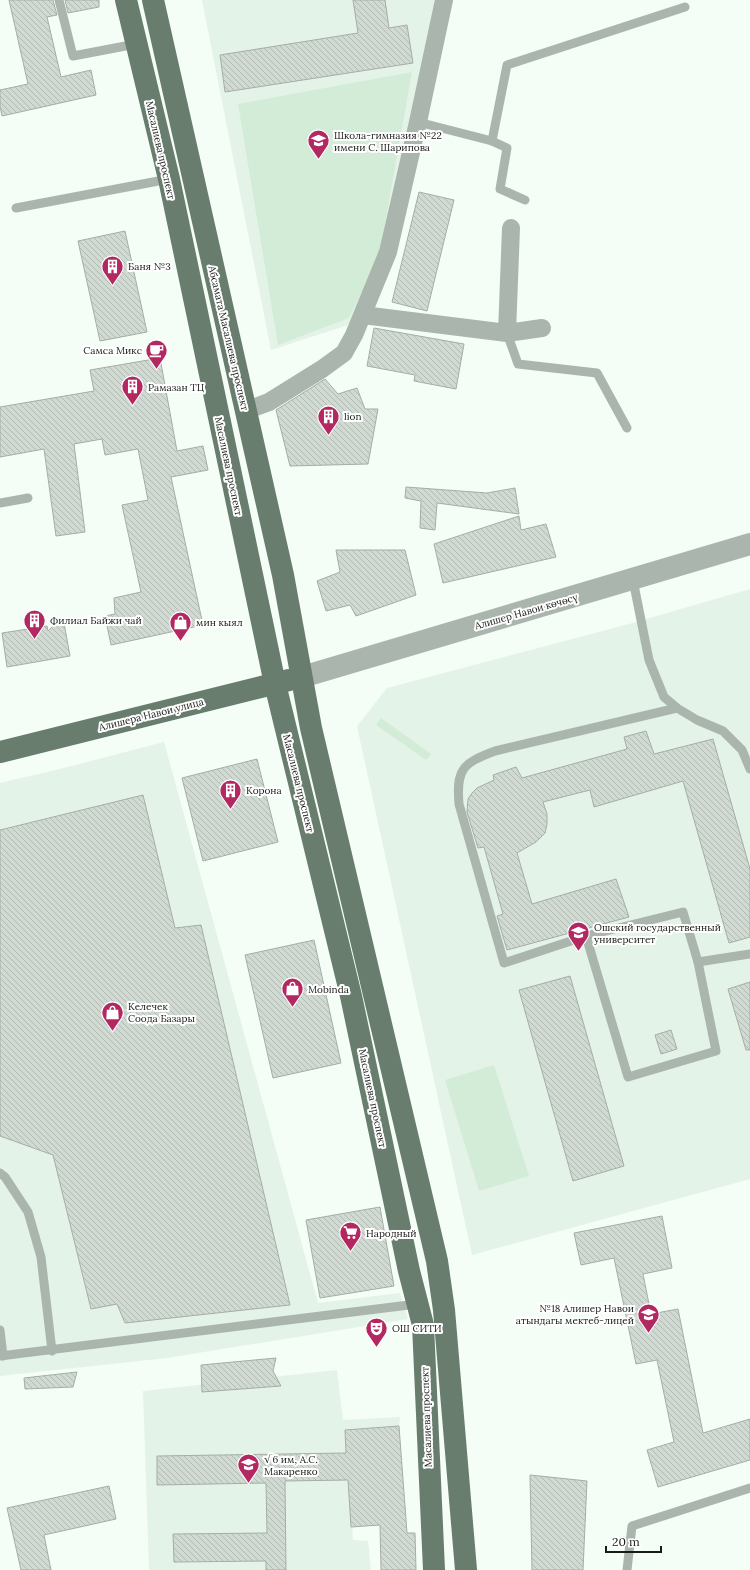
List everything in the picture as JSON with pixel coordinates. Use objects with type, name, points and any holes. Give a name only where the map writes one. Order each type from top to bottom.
[{"type":"main road","name":"Масалиева проспект","points":[[126,0],[169,179],[275,684],[351,996],[409,1271],[423,1325],[434,1570]]},
{"type":"main road","name":"Абсамата Масалиева проспект","points":[[153,0],[283,575],[302,677]]},
{"type":"main road","name":"Алишера Навои улица","points":[[0,752],[302,677]]},
{"type":"main road","points":[[302,677],[311,728],[437,1261],[444,1310],[466,1570]]},
{"type":"street","points":[[245,411],[270,402],[344,353],[363,314],[388,252],[444,0]]},
{"type":"street","points":[[507,334],[512,228]]},
{"type":"street","points":[[363,314],[507,334],[542,328]]},
{"type":"street","name":"Алишер Навои көчөсү","points":[[302,677],[633,580],[750,544]]},
{"type":"lane","points":[[59,0],[73,56],[136,44]]},
{"type":"lane","points":[[492,141],[507,65],[684,7]]},
{"type":"lane","points":[[418,122],[492,141],[507,148],[500,189],[525,200]]},
{"type":"lane","points":[[16,208],[169,179]]},
{"type":"lane","points":[[507,334],[518,364],[597,372],[628,428]]},
{"type":"lane","points":[[0,503],[28,498]]},
{"type":"lane","points":[[633,580],[649,660],[664,697],[677,708],[697,720],[723,731],[742,750],[750,769]]},
{"type":"lane","points":[[586,936],[628,1077],[716,1051],[698,962],[683,912],[586,936],[504,963],[459,804],[458,784],[460,775],[466,766],[476,758],[495,751],[677,708]]},
{"type":"lane","points":[[698,962],[750,954]]},
{"type":"lane","points":[[0,1173],[5,1177],[24,1206],[30,1219],[41,1257],[52,1351]]},
{"type":"lane","points":[[0,1330],[2,1356],[52,1351],[418,1304]]},
{"type":"lane","points":[[627,1570],[632,1526],[750,1488]]},
{"type":"shaded area","name":"Школа-гимназия №22 имени С. Шарипова","points":[[202,0],[439,0],[381,256],[368,286],[348,325],[271,350]]},
{"type":"shaded area","name":"Ошский государственный университет","points":[[750,589],[750,1179],[472,1255],[357,726],[387,688],[629,624]]},
{"type":"shaded area","name":"Келечек Соода Базары","points":[[164,742],[318,1303],[400,1293],[408,1319],[167,1358],[0,1376],[0,783]]},
{"type":"shaded area","name":"√6 им, А.С. Макаренко","points":[[337,1370],[343,1420],[400,1417],[399,1426],[345,1430],[353,1540],[368,1541],[371,1570],[149,1570],[143,1391]]},
{"type":"green space","points":[[412,72],[379,258],[349,318],[278,345],[238,104]]},
{"type":"green space","points":[[381,718],[431,754],[426,760],[376,725]]},
{"type":"green space","points":[[494,1065],[529,1176],[479,1191],[445,1080]]},
{"type":"building","points":[[9,0],[53,0],[57,15],[47,17],[61,77],[91,70],[96,95],[2,116],[0,106],[0,90],[28,84]]},
{"type":"building","points":[[65,0],[99,0],[99,7],[68,13]]},
{"type":"building","points":[[353,0],[385,0],[389,28],[407,25],[413,63],[225,92],[220,55],[358,33]]},
{"type":"building","points":[[419,192],[454,200],[427,311],[392,302]]},
{"type":"building","name":"Баня №3","points":[[125,231],[147,332],[100,341],[78,241]]},
{"type":"building","points":[[374,328],[464,344],[456,389],[414,381],[415,375],[367,366]]},
{"type":"building","points":[[160,358],[177,451],[203,446],[208,470],[171,477],[203,625],[111,645],[105,616],[115,614],[114,598],[141,592],[122,505],[148,500],[138,449],[105,455],[102,439],[74,444],[85,532],[56,536],[44,449],[0,457],[0,407],[94,391],[90,370]]},
{"type":"building","name":"lion","points":[[325,379],[338,394],[357,388],[365,409],[378,409],[368,464],[290,466],[276,410]]},
{"type":"building","points":[[406,487],[487,493],[515,488],[519,514],[437,503],[435,530],[420,528],[421,501],[405,498]]},
{"type":"building","points":[[519,516],[521,530],[546,524],[556,557],[443,583],[434,544]]},
{"type":"building","points":[[336,550],[405,550],[416,595],[356,616],[350,605],[326,611],[317,581],[340,572]]},
{"type":"building","name":"Филиал Байжи чай","points":[[64,623],[70,656],[7,667],[2,633],[47,626],[48,631],[54,625]]},
{"type":"building","points":[[646,731],[654,754],[713,739],[750,869],[750,937],[729,943],[683,781],[594,807],[590,790],[543,802],[547,814],[545,833],[536,842],[517,853],[532,904],[616,879],[629,917],[507,950],[497,916],[503,914],[484,847],[478,848],[467,812],[468,799],[477,788],[494,780],[493,775],[516,767],[522,778],[627,749],[624,737]]},
{"type":"building","name":"Корона","points":[[257,759],[278,842],[203,861],[182,778]]},
{"type":"building","name":"Келечек Соода Базары","points":[[143,795],[175,928],[201,925],[290,1305],[125,1323],[117,1304],[91,1309],[53,1155],[0,1136],[0,830]]},
{"type":"building","name":"Mobinda","points":[[314,940],[341,1063],[273,1078],[245,955]]},
{"type":"building","points":[[570,976],[624,1166],[573,1181],[519,990]]},
{"type":"building","points":[[750,982],[750,1050],[746,1050],[728,989]]},
{"type":"building","points":[[671,1030],[677,1049],[661,1054],[655,1035]]},
{"type":"building","name":"Народный","points":[[380,1207],[394,1286],[320,1298],[306,1220]]},
{"type":"building","points":[[662,1216],[672,1268],[643,1274],[651,1314],[678,1309],[703,1433],[750,1419],[750,1460],[658,1487],[647,1450],[674,1442],[657,1360],[636,1364],[614,1258],[581,1265],[574,1233]]},
{"type":"building","points":[[276,1358],[273,1371],[281,1386],[202,1392],[201,1365]]},
{"type":"building","points":[[77,1372],[73,1387],[25,1389],[24,1378]]},
{"type":"building","points":[[399,1426],[407,1533],[415,1533],[416,1570],[381,1570],[380,1525],[351,1527],[348,1480],[285,1481],[286,1570],[266,1570],[266,1561],[174,1562],[173,1534],[267,1533],[266,1483],[157,1485],[157,1456],[346,1453],[345,1430]]},
{"type":"building","points":[[530,1475],[587,1481],[583,1570],[532,1570]]},
{"type":"building","points":[[109,1486],[116,1519],[44,1535],[51,1570],[21,1570],[7,1508]]},
{"type":"place","name":"Школа-гимназия №22 имени С. Шарипова","points":[[319,160]]},
{"type":"place","name":"Баня №3","points":[[112,286]]},
{"type":"place","name":"Самса Микс","points":[[157,370]]},
{"type":"place","name":"Рамазан ТЦ","points":[[133,406]]},
{"type":"place","name":"lion","points":[[328,436]]},
{"type":"place","name":"Филиал Байжи чай","points":[[34,640]]},
{"type":"place","name":"мин кыял","points":[[181,642]]},
{"type":"place","name":"Корона","points":[[230,810]]},
{"type":"place","name":"Ошский государственный университет","points":[[578,952]]},
{"type":"place","name":"Mobinda","points":[[293,1008]]},
{"type":"place","name":"Келечек Соода Базары","points":[[113,1032]]},
{"type":"place","name":"Народный","points":[[350,1252]]},
{"type":"place","name":"№18 Алишер Навои атындагы мектеб-лицей","points":[[649,1334]]},
{"type":"place","name":"ОШ СИТИ","points":[[376,1348]]},
{"type":"place","name":"√6 им, А.С. Макаренко","points":[[248,1484]]}]
